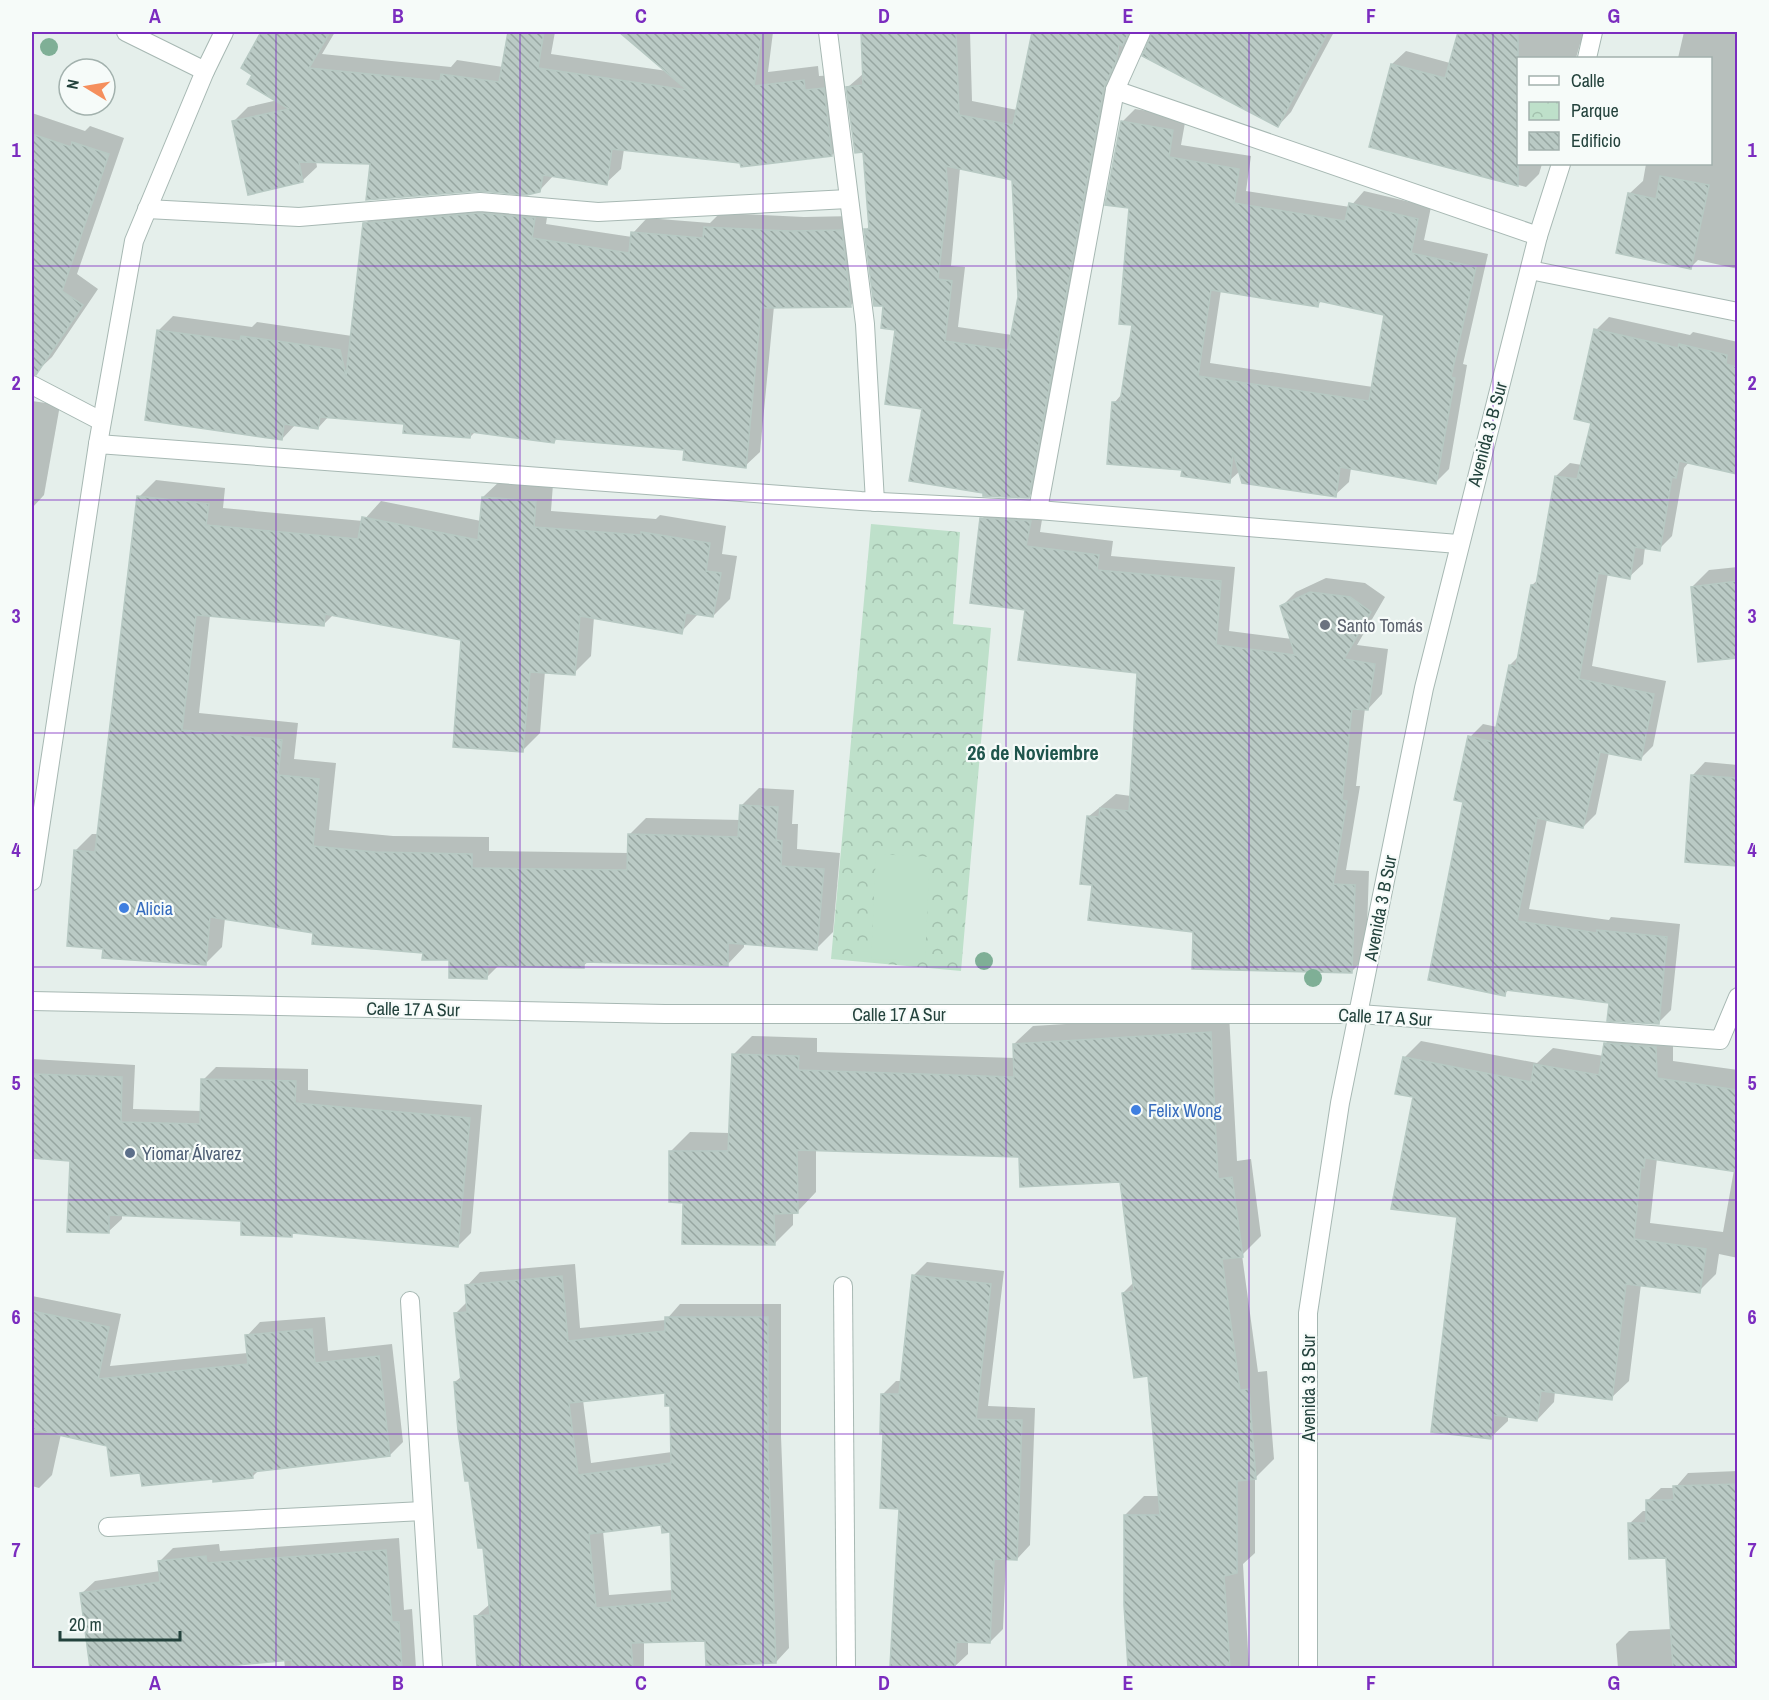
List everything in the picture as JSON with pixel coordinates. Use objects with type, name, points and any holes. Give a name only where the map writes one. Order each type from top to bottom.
[{"type":"street","points":[[126,32],[205,71]]},
{"type":"street","points":[[32,881],[101,422],[134,241],[205,71],[224,32]]},
{"type":"street","points":[[828,32],[865,324],[876,502]]},
{"type":"street","points":[[1038,510],[1115,90],[1141,32]]},
{"type":"street","points":[[1587,57],[1593,32]]},
{"type":"street","points":[[1115,90],[1538,236]]},
{"type":"street","name":"Avenida 3 B Sur","points":[[1308,1668],[1308,1313],[1340,1103],[1424,688],[1458,544],[1538,236],[1561,165]]},
{"type":"street","points":[[147,209],[299,217],[480,202],[598,212],[848,199]]},
{"type":"street","points":[[1530,270],[1737,312]]},
{"type":"street","points":[[32,385],[101,422]]},
{"type":"street","points":[[98,444],[876,502],[1038,510],[1458,544]]},
{"type":"street","name":"Calle 17 A Sur","points":[[32,1001],[665,1014],[1359,1014],[1720,1040],[1737,997]]},
{"type":"street","points":[[843,1286],[846,1668]]},
{"type":"street","points":[[410,1301],[433,1668]]},
{"type":"street","points":[[108,1527],[423,1511]]},
{"type":"green space","points":[[871,524],[960,532],[953,624],[991,628],[961,971],[831,959]]},
{"type":"green space","points":[[876,854],[930,857],[925,961],[871,959]]},
{"type":"building","points":[[261,32],[330,32],[309,68],[440,81],[441,74],[499,82],[508,32],[544,32],[538,68],[687,90],[619,32],[762,32],[754,86],[804,80],[805,90],[824,88],[832,156],[741,167],[740,163],[612,149],[607,185],[543,175],[540,192],[527,195],[479,191],[366,200],[370,164],[299,162],[303,182],[248,195],[232,121],[289,109],[247,84],[252,75],[241,68]]},
{"type":"building","points":[[861,32],[956,32],[959,115],[1013,125],[1032,32],[1129,32],[1122,46],[1119,44],[1116,61],[1104,88],[1029,498],[983,496],[983,493],[909,481],[922,409],[885,404],[895,330],[881,328],[883,306],[874,306],[864,229],[869,229],[863,152],[855,153],[846,87],[863,85]],"holes":[[[946,166],[1012,180],[1018,297],[1008,350],[945,341],[952,281],[938,279],[948,194]]]},
{"type":"building","points":[[1152,32],[1328,32],[1278,127],[1142,56]]},
{"type":"building","points":[[1458,32],[1518,32],[1518,186],[1369,147],[1391,64],[1445,78]]},
{"type":"building","points":[[1121,121],[1173,130],[1169,157],[1239,169],[1234,203],[1345,221],[1349,203],[1418,219],[1411,253],[1476,267],[1451,377],[1455,378],[1436,484],[1340,467],[1336,497],[1242,483],[1233,452],[1230,483],[1181,476],[1182,470],[1107,464],[1112,402],[1120,402],[1132,325],[1119,324],[1129,208],[1105,205]],"holes":[[[1211,290],[1318,307],[1319,301],[1384,315],[1369,401],[1198,376]]]},
{"type":"building","points":[[32,134],[71,147],[72,142],[109,154],[62,291],[83,305],[36,375],[32,374]]},
{"type":"building","points":[[1660,176],[1709,185],[1691,269],[1616,253],[1628,193],[1656,199]]},
{"type":"building","points":[[480,213],[535,218],[532,238],[629,253],[631,232],[703,238],[704,227],[789,231],[842,230],[851,307],[761,308],[746,468],[683,460],[684,450],[555,439],[554,443],[471,432],[470,438],[403,433],[404,424],[320,417],[318,429],[284,424],[282,440],[145,420],[157,330],[240,341],[241,336],[340,350],[346,376],[363,223]]},
{"type":"building","points":[[1594,329],[1678,348],[1679,344],[1727,355],[1726,364],[1737,367],[1737,474],[1679,461],[1676,478],[1672,477],[1660,551],[1635,547],[1630,579],[1598,573],[1579,679],[1654,694],[1641,760],[1600,752],[1583,828],[1537,818],[1517,921],[1597,933],[1597,930],[1667,937],[1659,1024],[1607,1021],[1609,1003],[1506,990],[1505,996],[1428,980],[1463,802],[1454,800],[1468,736],[1493,742],[1509,665],[1516,666],[1531,585],[1536,585],[1555,476],[1577,479],[1591,423],[1574,419]]},
{"type":"building","points":[[137,496],[209,504],[206,525],[358,539],[362,517],[478,540],[482,497],[536,501],[534,527],[641,535],[641,532],[710,543],[706,571],[721,573],[713,617],[686,613],[682,634],[580,616],[575,675],[530,672],[523,752],[453,747],[461,640],[325,614],[324,626],[196,615],[182,730],[282,740],[278,775],[319,779],[313,846],[375,852],[472,854],[472,868],[627,870],[628,834],[738,837],[740,805],[778,807],[776,840],[782,841],[781,866],[824,869],[817,950],[728,943],[728,966],[584,962],[584,968],[488,966],[487,979],[449,978],[449,960],[422,960],[423,953],[312,944],[313,933],[210,917],[206,965],[102,958],[103,949],[67,946],[74,850],[95,852]]},
{"type":"building","points":[[980,518],[1031,521],[1026,546],[1099,555],[1097,570],[1221,581],[1216,645],[1295,655],[1280,606],[1310,592],[1350,597],[1371,612],[1344,659],[1375,664],[1368,710],[1352,709],[1342,800],[1347,801],[1333,884],[1355,885],[1352,973],[1192,969],[1193,932],[1088,920],[1092,885],[1080,884],[1087,816],[1099,817],[1100,808],[1129,811],[1137,673],[1018,660],[1025,610],[970,603]]},
{"type":"building","points":[[1737,581],[1737,658],[1698,662],[1691,587]]},
{"type":"building","points":[[1691,775],[1737,778],[1737,866],[1685,862]]},
{"type":"building","points":[[1211,1032],[1218,1179],[1232,1177],[1243,1257],[1222,1259],[1240,1390],[1249,1389],[1256,1479],[1237,1481],[1237,1573],[1224,1576],[1230,1668],[1128,1668],[1124,1605],[1124,1515],[1160,1515],[1148,1376],[1134,1378],[1122,1293],[1134,1291],[1120,1182],[1020,1187],[1019,1157],[797,1150],[798,1213],[774,1214],[775,1245],[682,1244],[683,1203],[669,1202],[669,1151],[728,1151],[732,1054],[799,1056],[798,1070],[1014,1077],[1013,1044]]},
{"type":"building","points":[[1604,1043],[1656,1047],[1657,1078],[1737,1090],[1737,1172],[1645,1158],[1644,1168],[1641,1167],[1634,1239],[1706,1249],[1700,1293],[1626,1284],[1612,1400],[1541,1391],[1537,1421],[1494,1415],[1491,1439],[1431,1432],[1457,1217],[1391,1209],[1413,1097],[1395,1094],[1403,1057],[1531,1082],[1534,1064],[1599,1075]]},
{"type":"building","points":[[32,1074],[122,1077],[121,1122],[200,1124],[201,1079],[296,1081],[295,1103],[470,1118],[458,1247],[292,1233],[292,1237],[241,1235],[241,1221],[109,1215],[109,1233],[67,1232],[70,1161],[32,1158]]},
{"type":"building","points":[[912,1275],[991,1284],[976,1419],[1022,1420],[1017,1560],[994,1559],[990,1643],[956,1642],[955,1668],[890,1666],[899,1509],[880,1508],[883,1434],[880,1434],[881,1394],[899,1394]]},
{"type":"building","points":[[562,1276],[568,1341],[665,1331],[665,1317],[768,1317],[768,1450],[776,1663],[706,1666],[705,1641],[631,1643],[633,1668],[477,1668],[474,1616],[490,1615],[483,1548],[478,1548],[469,1481],[465,1481],[454,1382],[461,1381],[454,1313],[467,1312],[465,1285]],"holes":[[[665,1393],[665,1406],[670,1406],[671,1463],[578,1475],[569,1403]],[[661,1525],[662,1533],[670,1532],[672,1602],[596,1608],[589,1534]]]},
{"type":"building","points":[[32,1311],[109,1327],[98,1379],[248,1364],[245,1335],[312,1329],[315,1363],[379,1356],[390,1456],[252,1472],[253,1478],[213,1482],[213,1479],[142,1486],[140,1473],[111,1476],[107,1446],[32,1429]]},
{"type":"building","points":[[1737,1484],[1737,1668],[1673,1668],[1666,1558],[1629,1559],[1628,1523],[1646,1523],[1646,1500],[1674,1500],[1673,1486]]},
{"type":"building","points":[[386,1550],[392,1622],[399,1622],[402,1668],[292,1668],[291,1660],[205,1668],[90,1668],[80,1593],[160,1582],[158,1561],[206,1556],[207,1563]]},
{"type":"place","name":"Santo Tomás","points":[[1325,625]]},
{"type":"place","name":"Alicia","points":[[124,908]]},
{"type":"place","name":"Felix Wong","points":[[1136,1110]]},
{"type":"place","name":"Yiomar Álvarez","points":[[130,1153]]},
{"type":"district","name":"26 de Noviembre","points":[[1033,752]]}]
